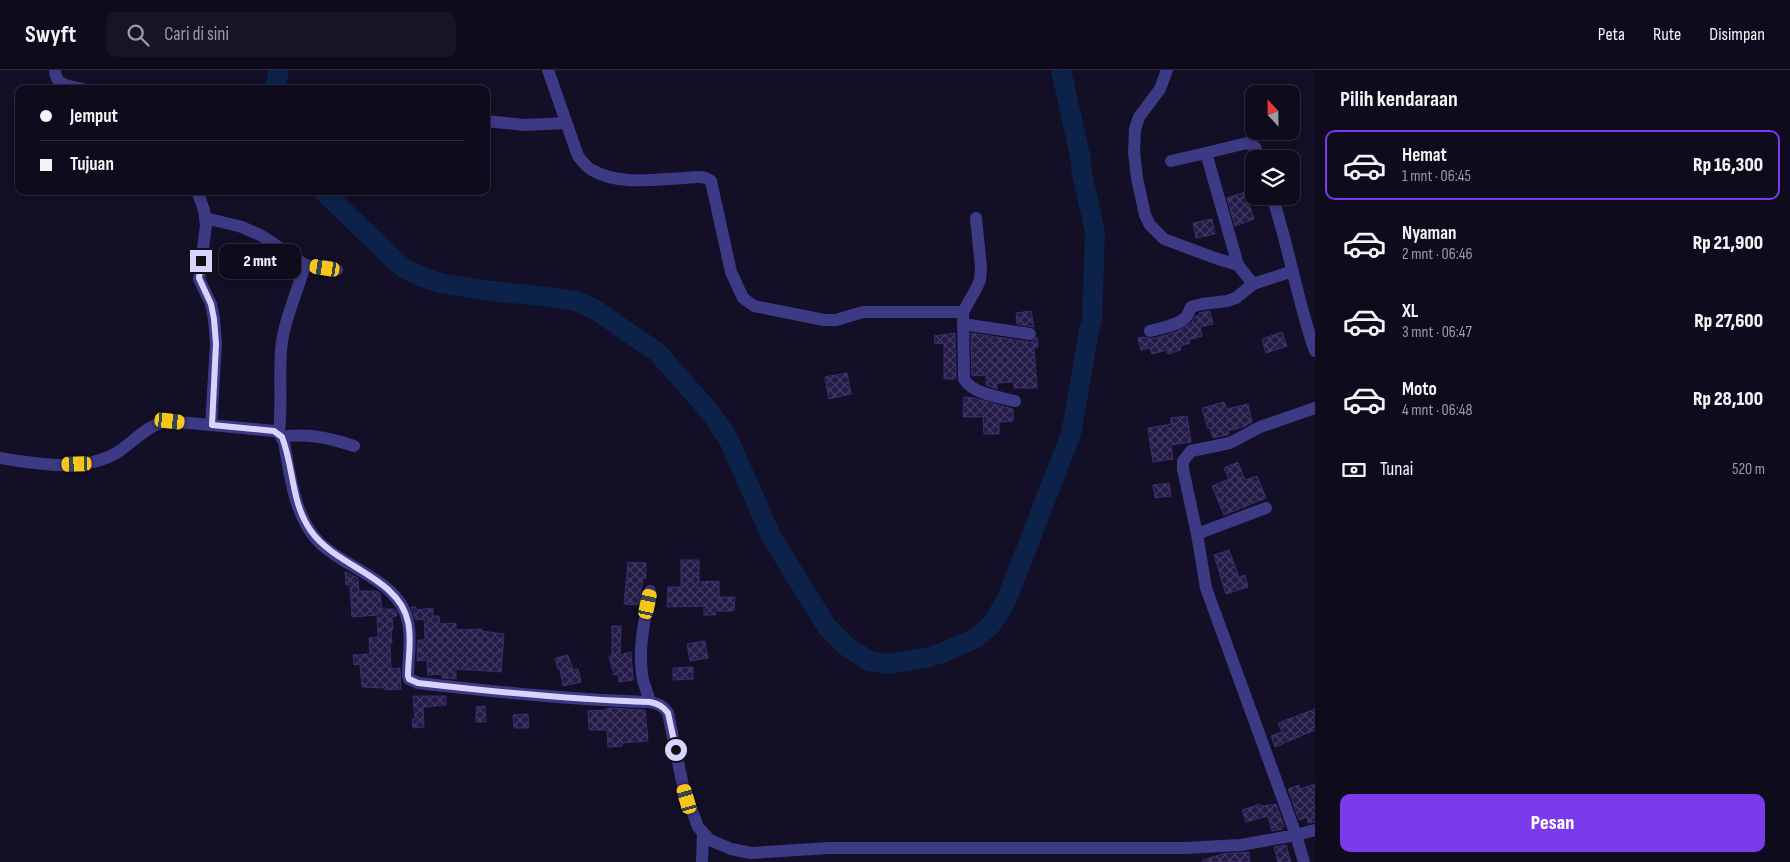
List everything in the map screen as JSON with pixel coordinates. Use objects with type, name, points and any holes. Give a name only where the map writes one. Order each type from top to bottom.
[{"type":"street","points":[[548,70],[578,156],[586,166],[592,170],[625,180],[694,177],[708,178],[711,181],[731,272],[743,298],[754,306],[824,320],[836,320],[863,312],[963,318],[1030,334]]},
{"type":"street","points":[[1167,70],[1160,88],[1139,116],[1135,129],[1136,178],[1145,216],[1150,225],[1164,239],[1238,265]]},
{"type":"street","points":[[52,71],[60,83],[68,85]]},
{"type":"street","points":[[490,121],[524,125],[566,123]]},
{"type":"street","points":[[1171,161],[1247,143],[1255,150]]},
{"type":"street","points":[[1206,153],[1238,265],[1253,284]]},
{"type":"street","points":[[198,195],[206,226],[199,278],[211,304],[215,326],[216,361],[212,425]]},
{"type":"street","points":[[1275,205],[1301,307],[1315,351]]},
{"type":"street","points":[[205,218],[242,228],[262,236],[305,265],[337,270]]},
{"type":"street","points":[[976,218],[980,250],[980,280],[963,318],[963,373],[967,383],[986,394],[1015,401]]},
{"type":"street","points":[[305,265],[283,334],[280,435],[297,502],[309,529],[318,541],[331,552],[380,582],[405,612],[409,627],[409,679],[418,683],[489,692],[659,704],[668,713],[687,799],[698,827],[703,834],[718,844],[751,853],[829,848],[1184,848],[1241,845],[1315,830]]},
{"type":"street","points":[[1150,331],[1176,324],[1186,318],[1191,308],[1202,304],[1236,298],[1253,284],[1293,271]]},
{"type":"street","points":[[1304,862],[1296,835],[1206,588],[1183,468],[1186,456],[1191,450],[1230,443],[1260,427],[1315,408]]},
{"type":"street","points":[[0,458],[62,465],[90,462],[117,452],[154,426],[163,422],[274,431],[280,435],[319,436],[354,446]]},
{"type":"street","points":[[1197,534],[1266,508]]},
{"type":"street","points":[[650,591],[641,650],[643,679],[650,702]]},
{"type":"street","points":[[702,862],[703,834]]},
{"type":"building","points":[[1245,192],[1245,205],[1249,205],[1254,219],[1235,226],[1227,198]]},
{"type":"building","points":[[1212,219],[1215,234],[1196,238],[1193,223]]},
{"type":"building","points":[[1031,311],[1034,327],[1017,324],[1016,313]]},
{"type":"building","points":[[1210,311],[1213,324],[1200,327],[1202,336],[1189,340],[1190,343],[1180,346],[1181,350],[1168,354],[1167,350],[1152,354],[1150,348],[1141,350],[1138,338],[1152,339],[1176,332],[1190,324],[1196,316],[1200,315],[1199,313]]},
{"type":"building","points":[[1282,332],[1287,346],[1266,353],[1262,339]]},
{"type":"building","points":[[955,333],[956,379],[944,379],[944,343],[935,344],[934,336]]},
{"type":"building","points":[[971,333],[1029,342],[1037,337],[1038,347],[1034,347],[1037,388],[1014,388],[1014,382],[997,383],[997,389],[986,385],[986,375],[972,376]]},
{"type":"building","points":[[847,373],[851,394],[829,399],[825,377]]},
{"type":"building","points":[[964,397],[1013,409],[1013,421],[999,422],[999,434],[984,434],[983,417],[963,417]]},
{"type":"building","points":[[1224,402],[1227,409],[1248,404],[1252,422],[1243,427],[1228,431],[1229,434],[1227,435],[1213,438],[1210,428],[1208,429],[1202,408]]},
{"type":"building","points":[[1187,416],[1191,442],[1171,445],[1173,459],[1153,462],[1148,428],[1171,424],[1171,418]]},
{"type":"building","points":[[1238,462],[1245,480],[1257,476],[1266,498],[1224,515],[1212,486],[1229,479],[1224,468]]},
{"type":"building","points":[[1169,483],[1171,496],[1155,498],[1153,485]]},
{"type":"building","points":[[1229,550],[1239,577],[1245,575],[1248,587],[1226,594],[1214,555]]},
{"type":"building","points":[[681,560],[699,560],[699,582],[719,581],[719,597],[735,597],[734,611],[716,611],[716,615],[704,615],[704,606],[667,607],[668,587],[681,587]]},
{"type":"building","points":[[628,562],[646,563],[646,579],[643,578],[639,605],[624,604]]},
{"type":"building","points":[[345,572],[358,578],[359,591],[377,591],[380,593],[382,609],[394,609],[396,611],[397,616],[392,617],[391,669],[400,668],[401,689],[385,690],[385,688],[362,687],[360,664],[354,665],[353,655],[370,654],[369,638],[378,637],[377,615],[352,617],[350,585],[346,585]]},
{"type":"building","points":[[411,607],[416,607],[416,610],[433,608],[433,616],[439,616],[440,624],[456,623],[456,630],[482,629],[482,631],[504,634],[501,672],[456,669],[456,679],[442,678],[442,674],[428,675],[427,660],[417,661],[418,640],[425,640],[424,619],[416,620]]},
{"type":"building","points":[[612,626],[621,626],[620,655],[631,652],[633,680],[619,682],[618,674],[614,675],[609,656],[612,656]]},
{"type":"building","points":[[705,641],[708,658],[690,661],[687,644]]},
{"type":"building","points":[[568,655],[573,670],[578,669],[581,682],[563,686],[560,669],[558,669],[555,658]]},
{"type":"building","points":[[693,667],[693,679],[673,680],[673,668]]},
{"type":"building","points":[[413,696],[446,696],[446,705],[423,707],[424,727],[413,728],[412,719],[415,719]]},
{"type":"building","points":[[485,706],[486,722],[476,722],[476,707]]},
{"type":"building","points":[[607,708],[645,710],[648,741],[622,743],[622,746],[608,747],[607,730],[589,730],[588,711],[607,710]]},
{"type":"building","points":[[1315,709],[1315,730],[1275,747],[1271,736],[1282,732],[1278,723]]},
{"type":"building","points":[[528,714],[529,728],[514,728],[513,715]]},
{"type":"building","points":[[1315,784],[1315,822],[1308,823],[1307,817],[1299,820],[1288,789],[1299,785],[1300,789]]},
{"type":"building","points":[[1260,804],[1261,806],[1276,804],[1284,826],[1281,827],[1282,829],[1272,831],[1268,816],[1246,822],[1242,810]]},
{"type":"building","points":[[1286,845],[1291,862],[1278,862],[1274,847]]},
{"type":"building","points":[[1249,852],[1250,862],[1203,862],[1203,860],[1222,854]]},
{"type":"waterway","points":[[276,85],[279,70]]},
{"type":"waterway","points":[[327,195],[405,269],[440,283],[576,301],[594,309],[657,352],[710,412],[728,438],[771,536],[827,627],[846,646],[869,661],[886,664],[926,658],[976,638],[991,625],[1006,601],[1071,434],[1092,321],[1095,232],[1061,70]]},
{"type":"route","points":[[201,261],[200,284],[211,304],[216,344],[212,425],[279,433],[284,442],[297,502],[309,529],[318,541],[331,552],[380,582],[397,600],[405,612],[409,627],[409,679],[418,683],[489,692],[659,704],[668,713],[676,750]]}]
